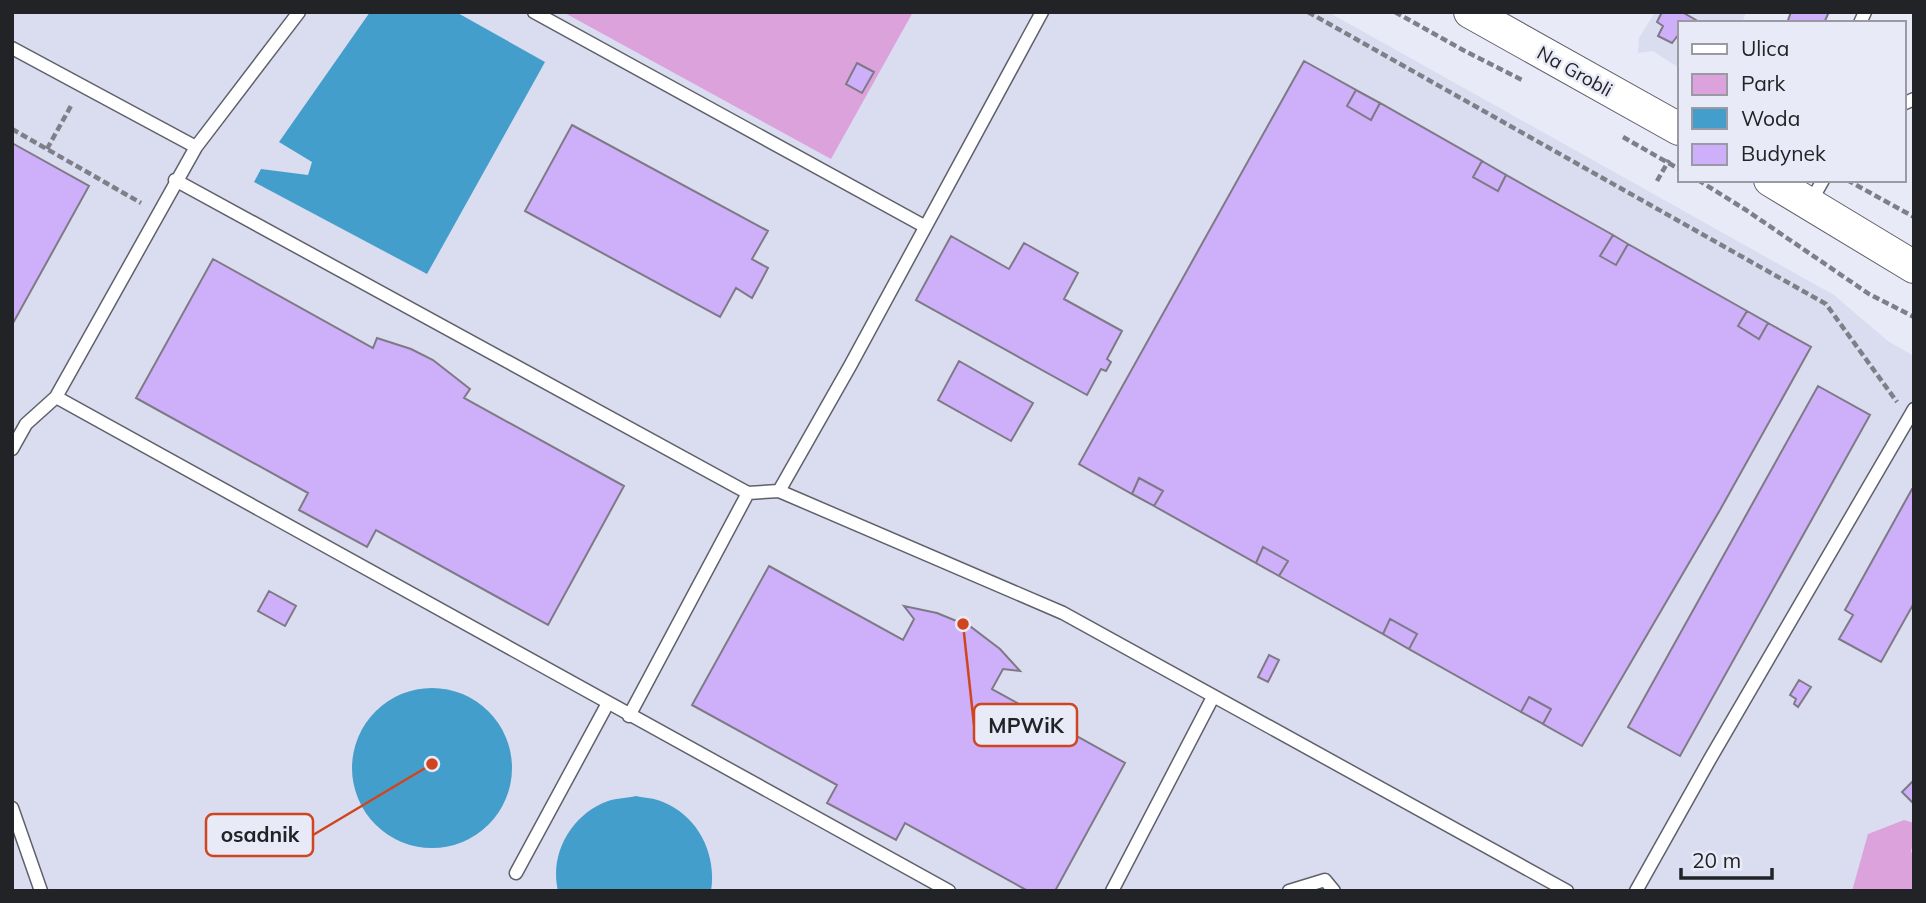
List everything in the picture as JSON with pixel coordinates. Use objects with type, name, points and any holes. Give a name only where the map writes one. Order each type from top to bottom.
[{"type":"street","name":"Na Grobli","points":[[1470,12],[1677,140]]},
{"type":"street","points":[[1779,182],[1816,192],[1914,267]]},
{"type":"lane","points":[[12,449],[26,424],[56,397],[175,180],[196,147],[299,12]]},
{"type":"lane","points":[[534,12],[924,226]]},
{"type":"lane","points":[[779,491],[1042,12]]},
{"type":"lane","points":[[12,48],[196,147]]},
{"type":"lane","points":[[175,180],[748,493],[779,491],[1063,613],[1567,891]]},
{"type":"lane","points":[[56,397],[949,891]]},
{"type":"lane","points":[[1636,891],[1911,412]]},
{"type":"lane","points":[[629,716],[748,493]]},
{"type":"lane","points":[[1111,891],[1213,697]]},
{"type":"lane","points":[[516,873],[608,703]]},
{"type":"lane","points":[[12,808],[41,891]]},
{"type":"lane","points":[[1289,891],[1325,880],[1334,891]]},
{"type":"path","points":[[1308,12],[1826,304],[1886,390],[1911,412]]},
{"type":"path","points":[[1395,12],[1528,83]]},
{"type":"path","points":[[47,149],[82,87]]},
{"type":"path","points":[[12,129],[157,213]]},
{"type":"path","points":[[1612,130],[1678,168]]},
{"type":"path","points":[[1657,181],[1677,140]]},
{"type":"path","points":[[1701,182],[1869,294],[1914,317]]},
{"type":"path","points":[[1851,182],[1914,218]]},
{"type":"shaded area","points":[[12,12],[1328,12],[1834,295],[1889,342],[1914,356],[1914,891],[12,891]]},
{"type":"shaded area","points":[[1655,12],[1746,12],[1743,21],[1678,21],[1678,67],[1653,51],[1638,53],[1639,38]]},
{"type":"green space","points":[[563,12],[913,12],[831,159]]},
{"type":"green space","points":[[1904,820],[1914,823],[1914,845],[1911,850],[1914,891],[1852,891],[1868,834]]},
{"type":"water","points":[[370,12],[456,12],[545,62],[427,274],[254,182],[261,169],[308,175],[312,162],[279,142]]},
{"type":"water","points":[[432,688],[462,694],[488,712],[506,738],[512,768],[506,798],[488,824],[462,842],[432,848],[402,842],[376,824],[358,798],[352,768],[358,738],[376,712],[402,694]]},
{"type":"water","points":[[636,796],[660,801],[675,808],[695,827],[708,850],[711,891],[558,891],[556,877],[560,849],[574,825],[595,807],[611,800]]},
{"type":"building","points":[[1662,12],[1682,12],[1696,20],[1678,21],[1678,35],[1672,43],[1658,36],[1663,26],[1657,22]]},
{"type":"building","points":[[1791,12],[1829,12],[1825,21],[1788,21]]},
{"type":"building","points":[[1304,61],[1356,90],[1347,106],[1371,120],[1380,103],[1482,161],[1473,177],[1498,191],[1506,175],[1613,235],[1600,256],[1616,265],[1628,244],[1747,311],[1738,326],[1759,339],[1768,323],[1811,347],[1720,510],[1582,746],[1543,724],[1551,709],[1529,697],[1521,712],[1409,649],[1417,634],[1390,619],[1383,634],[1279,576],[1288,561],[1263,547],[1256,563],[1154,506],[1163,491],[1139,478],[1132,494],[1079,464]]},
{"type":"building","points":[[857,63],[874,72],[862,93],[846,84]]},
{"type":"building","points":[[1356,90],[1380,103],[1371,120],[1347,106]]},
{"type":"building","points":[[572,125],[768,231],[752,259],[768,268],[752,298],[736,288],[720,317],[525,211]]},
{"type":"building","points":[[12,143],[89,186],[12,325]]},
{"type":"building","points":[[1482,161],[1506,175],[1498,191],[1473,177]]},
{"type":"building","points":[[1613,235],[1628,244],[1616,265],[1600,256]]},
{"type":"building","points":[[951,236],[1009,269],[1024,243],[1078,273],[1064,299],[1122,331],[1107,359],[1111,362],[1106,371],[1101,369],[1087,395],[916,300]]},
{"type":"building","points":[[213,259],[373,348],[377,338],[411,349],[433,360],[470,389],[464,398],[624,486],[548,625],[376,530],[367,547],[299,510],[308,493],[136,398]]},
{"type":"building","points":[[1747,311],[1768,323],[1759,339],[1738,326]]},
{"type":"building","points":[[959,361],[1033,403],[1011,441],[938,400]]},
{"type":"building","points":[[1818,386],[1870,415],[1680,756],[1628,727]]},
{"type":"building","points":[[1139,478],[1163,491],[1154,506],[1132,494]]},
{"type":"building","points":[[1912,489],[1914,603],[1881,662],[1839,639],[1853,615],[1845,610]]},
{"type":"building","points":[[1263,547],[1288,561],[1279,576],[1256,563]]},
{"type":"building","points":[[769,566],[903,640],[914,619],[904,606],[937,613],[971,627],[1000,649],[1020,671],[1003,669],[992,689],[1125,763],[1055,891],[1028,891],[905,823],[896,840],[827,803],[837,785],[692,705]]},
{"type":"building","points":[[269,591],[296,606],[285,626],[258,611]]},
{"type":"building","points":[[1390,619],[1417,634],[1409,649],[1383,634]]},
{"type":"building","points":[[1269,655],[1279,660],[1268,682],[1258,677]]},
{"type":"building","points":[[1799,680],[1811,687],[1798,707],[1794,704],[1796,699],[1790,695]]},
{"type":"building","points":[[1529,697],[1551,709],[1543,724],[1521,712]]},
{"type":"building","points":[[1914,780],[1914,804],[1902,792]]},
{"type":"place","name":"MPWiK","points":[[963,624]]},
{"type":"place","name":"osadnik","points":[[432,764]]}]
